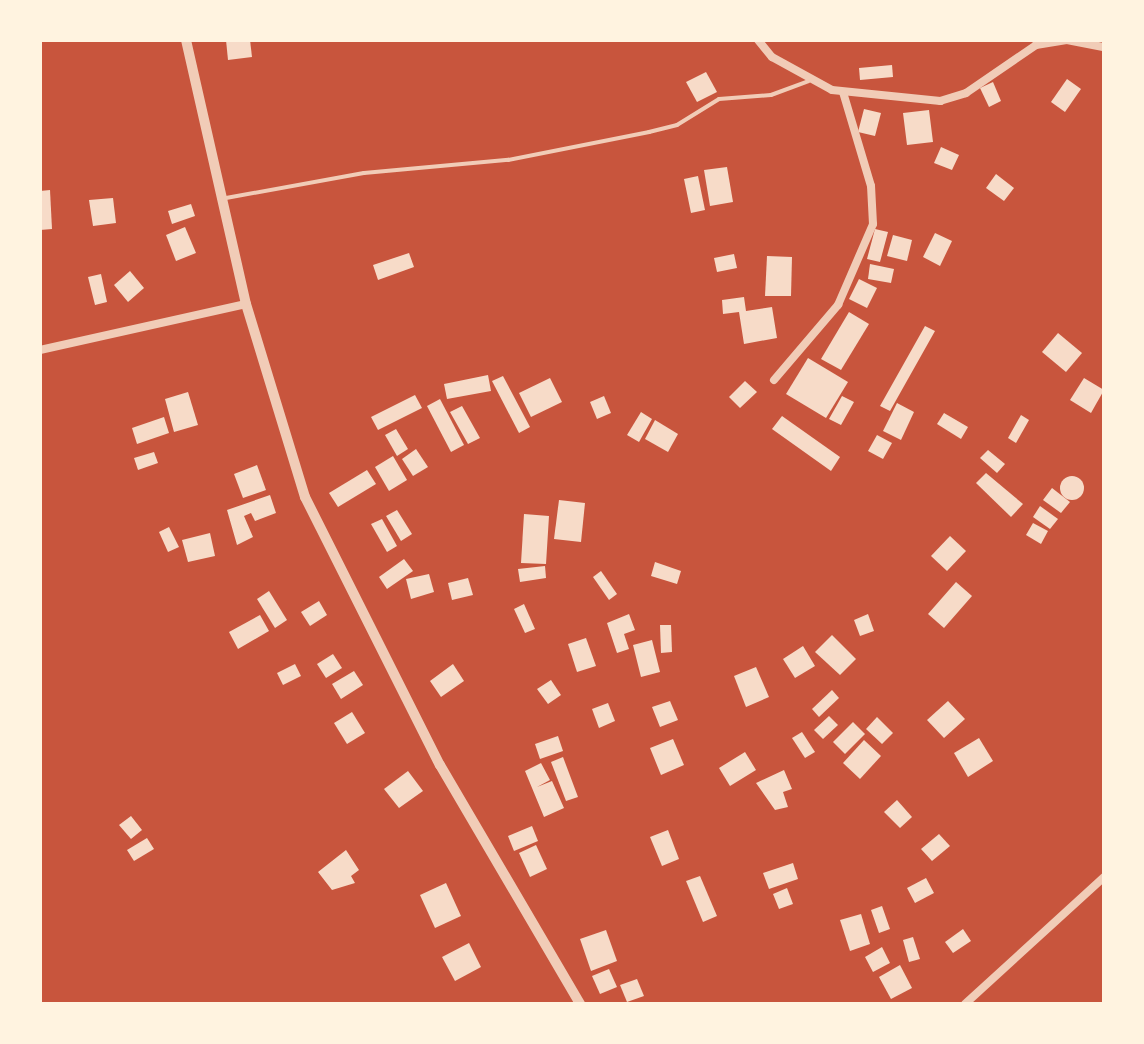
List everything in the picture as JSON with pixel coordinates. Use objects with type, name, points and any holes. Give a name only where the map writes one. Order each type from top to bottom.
[{"type":"street","points":[[186,40],[246,304],[306,497],[440,766],[580,1004]]},
{"type":"street","points":[[758,40],[809,82],[844,92],[940,101],[966,92],[1036,45],[1067,40],[1104,47]]},
{"type":"street","points":[[774,380],[838,305],[872,224],[871,186],[844,92]]},
{"type":"street","points":[[40,350],[246,304]]},
{"type":"street","points":[[965,1004],[1104,877]]},
{"type":"lane","points":[[222,199],[364,173],[508,160],[649,132],[676,125],[719,99],[771,95],[809,82]]},
{"type":"building","points":[[226,40],[250,40],[252,57],[228,60]]},
{"type":"building","points":[[892,65],[893,77],[860,80],[859,68]]},
{"type":"building","points":[[706,72],[717,92],[697,102],[686,82]]},
{"type":"building","points":[[1067,79],[1081,89],[1065,112],[1051,102]]},
{"type":"building","points":[[993,82],[1001,101],[989,107],[980,88]]},
{"type":"building","points":[[864,109],[881,113],[875,136],[858,132]]},
{"type":"building","points":[[929,110],[933,142],[907,145],[903,113]]},
{"type":"building","points":[[941,147],[959,155],[952,170],[934,163]]},
{"type":"building","points":[[727,167],[733,202],[710,206],[704,170]]},
{"type":"building","points":[[996,174],[1014,188],[1004,201],[986,188]]},
{"type":"building","points":[[698,176],[705,210],[691,213],[684,179]]},
{"type":"building","points":[[50,190],[52,229],[40,230],[40,191]]},
{"type":"building","points":[[113,198],[116,223],[93,226],[89,200]]},
{"type":"building","points":[[191,204],[195,216],[172,224],[168,211]]},
{"type":"building","points":[[185,227],[196,253],[176,261],[166,235]]},
{"type":"building","points":[[875,229],[888,232],[880,262],[867,259]]},
{"type":"building","points":[[935,233],[952,241],[940,266],[923,257]]},
{"type":"building","points":[[893,235],[912,240],[907,261],[887,256]]},
{"type":"building","points":[[409,253],[414,267],[378,280],[373,265]]},
{"type":"building","points":[[734,254],[737,268],[717,272],[714,258]]},
{"type":"building","points":[[767,256],[792,257],[791,296],[765,296]]},
{"type":"building","points":[[870,264],[894,269],[891,283],[868,279]]},
{"type":"building","points":[[130,271],[144,288],[128,302],[114,285]]},
{"type":"building","points":[[101,274],[107,302],[95,305],[88,277]]},
{"type":"building","points":[[859,279],[877,288],[867,308],[849,299]]},
{"type":"building","points":[[744,297],[746,311],[772,307],[777,338],[744,344],[739,312],[723,314],[722,300]]},
{"type":"building","points":[[849,312],[869,324],[841,370],[821,359]]},
{"type":"building","points":[[925,326],[935,331],[890,411],[880,406]]},
{"type":"building","points":[[1058,333],[1082,353],[1066,372],[1042,352]]},
{"type":"building","points":[[808,358],[848,382],[826,418],[786,394]]},
{"type":"building","points":[[488,375],[491,391],[447,399],[444,384]]},
{"type":"building","points":[[503,376],[530,427],[519,433],[492,381]]},
{"type":"building","points":[[550,378],[562,402],[531,417],[519,393]]},
{"type":"building","points":[[1084,378],[1104,390],[1091,413],[1070,400]]},
{"type":"building","points":[[745,381],[757,392],[740,408],[729,397]]},
{"type":"building","points":[[188,392],[198,425],[174,432],[165,399]]},
{"type":"building","points":[[415,395],[422,408],[378,430],[371,417]]},
{"type":"building","points":[[604,396],[611,413],[597,419],[590,402]]},
{"type":"building","points":[[842,396],[854,402],[841,425],[829,419]]},
{"type":"building","points":[[440,399],[464,445],[451,452],[427,406]]},
{"type":"building","points":[[897,403],[914,412],[901,440],[883,431]]},
{"type":"building","points":[[462,406],[480,438],[468,444],[450,412]]},
{"type":"building","points":[[641,412],[652,419],[639,442],[627,435]]},
{"type":"building","points":[[944,413],[968,427],[961,439],[937,424]]},
{"type":"building","points":[[1021,415],[1029,420],[1016,443],[1008,438]]},
{"type":"building","points":[[782,416],[840,457],[831,471],[772,429]]},
{"type":"building","points":[[164,417],[169,433],[137,444],[132,428]]},
{"type":"building","points":[[655,420],[678,434],[668,452],[645,439]]},
{"type":"building","points":[[396,429],[408,449],[397,456],[385,435]]},
{"type":"building","points":[[877,435],[892,443],[883,459],[868,451]]},
{"type":"building","points":[[416,449],[428,467],[413,476],[402,459]]},
{"type":"building","points":[[988,450],[1005,464],[997,473],[980,458]]},
{"type":"building","points":[[154,452],[158,463],[138,470],[134,458]]},
{"type":"building","points":[[393,456],[407,480],[389,491],[375,467]]},
{"type":"building","points":[[257,465],[266,490],[243,498],[234,474]]},
{"type":"building","points":[[367,470],[376,484],[338,507],[329,493]]},
{"type":"building","points":[[986,473],[1023,504],[1011,517],[976,483]]},
{"type":"building","points":[[1072,476],[1084,488],[1072,500],[1060,488]]},
{"type":"building","points":[[1052,488],[1070,502],[1061,513],[1043,500]]},
{"type":"building","points":[[270,495],[276,513],[255,521],[251,513],[244,516],[253,537],[237,545],[227,510]]},
{"type":"building","points":[[559,500],[585,503],[581,542],[554,539]]},
{"type":"building","points":[[1040,506],[1058,519],[1050,529],[1033,517]]},
{"type":"building","points":[[397,510],[412,534],[401,541],[386,516]]},
{"type":"building","points":[[524,514],[549,516],[546,564],[521,563]]},
{"type":"building","points":[[382,519],[397,546],[387,552],[371,524]]},
{"type":"building","points":[[1033,523],[1048,531],[1041,544],[1026,535]]},
{"type":"building","points":[[169,527],[179,547],[168,552],[159,532]]},
{"type":"building","points":[[210,533],[215,556],[188,562],[182,540]]},
{"type":"building","points":[[950,536],[966,551],[947,571],[931,556]]},
{"type":"building","points":[[404,559],[413,571],[387,589],[379,577]]},
{"type":"building","points":[[655,562],[681,571],[677,584],[651,576]]},
{"type":"building","points":[[545,566],[546,578],[520,582],[518,569]]},
{"type":"building","points":[[601,571],[617,594],[609,600],[593,577]]},
{"type":"building","points":[[429,574],[434,592],[411,599],[406,579]]},
{"type":"building","points":[[468,578],[473,595],[452,600],[448,583]]},
{"type":"building","points":[[956,582],[972,596],[944,628],[928,614]]},
{"type":"building","points":[[269,591],[287,620],[275,628],[257,599]]},
{"type":"building","points":[[319,601],[327,615],[310,626],[301,612]]},
{"type":"building","points":[[524,604],[535,629],[525,633],[514,609]]},
{"type":"building","points":[[629,614],[635,630],[624,634],[629,649],[617,653],[607,623]]},
{"type":"building","points":[[868,614],[874,631],[860,636],[854,620]]},
{"type":"building","points":[[260,615],[269,631],[238,649],[229,632]]},
{"type":"building","points":[[660,625],[671,625],[672,652],[661,653]]},
{"type":"building","points":[[832,635],[856,659],[840,675],[815,652]]},
{"type":"building","points":[[586,638],[596,666],[577,672],[568,644]]},
{"type":"building","points":[[652,640],[660,672],[641,677],[633,645]]},
{"type":"building","points":[[803,646],[815,666],[795,678],[783,659]]},
{"type":"building","points":[[333,654],[342,668],[326,678],[317,664]]},
{"type":"building","points":[[295,664],[301,676],[283,685],[277,673]]},
{"type":"building","points":[[453,664],[464,681],[441,697],[430,681]]},
{"type":"building","points":[[756,667],[769,697],[746,707],[734,676]]},
{"type":"building","points":[[354,671],[363,685],[341,699],[332,684]]},
{"type":"building","points":[[551,680],[561,695],[548,704],[537,689]]},
{"type":"building","points":[[832,690],[839,698],[819,717],[812,709]]},
{"type":"building","points":[[670,701],[678,720],[660,727],[652,707]]},
{"type":"building","points":[[948,701],[965,719],[944,738],[927,720]]},
{"type":"building","points":[[608,703],[615,721],[599,728],[592,709]]},
{"type":"building","points":[[352,712],[365,733],[347,744],[334,723]]},
{"type":"building","points":[[829,716],[838,725],[823,739],[814,730]]},
{"type":"building","points":[[877,717],[893,733],[882,744],[866,729]]},
{"type":"building","points":[[853,722],[865,734],[845,754],[833,742]]},
{"type":"building","points":[[802,732],[815,752],[805,758],[792,738]]},
{"type":"building","points":[[558,736],[563,751],[540,759],[535,744]]},
{"type":"building","points":[[979,738],[993,761],[968,777],[954,753]]},
{"type":"building","points":[[673,739],[684,765],[661,775],[650,748]]},
{"type":"building","points":[[864,740],[881,756],[860,779],[843,763]]},
{"type":"building","points":[[745,752],[756,770],[730,786],[719,768]]},
{"type":"building","points":[[563,757],[578,797],[566,801],[551,762]]},
{"type":"building","points":[[541,763],[550,780],[537,787],[552,781],[564,808],[544,817],[525,771]]},
{"type":"building","points":[[784,770],[792,789],[783,792],[788,807],[775,810],[756,783]]},
{"type":"building","points":[[408,771],[423,791],[399,808],[384,789]]},
{"type":"building","points":[[897,800],[912,817],[900,828],[884,812]]},
{"type":"building","points":[[131,816],[142,830],[131,839],[119,825]]},
{"type":"building","points":[[532,826],[538,841],[514,851],[508,836]]},
{"type":"building","points":[[668,830],[679,859],[662,866],[650,837]]},
{"type":"building","points":[[939,834],[950,846],[932,861],[921,849]]},
{"type":"building","points":[[147,838],[154,849],[134,861],[127,850]]},
{"type":"building","points":[[536,845],[547,869],[530,877],[519,853]]},
{"type":"building","points":[[346,850],[359,870],[351,876],[355,883],[332,890],[318,872]]},
{"type":"building","points":[[793,863],[798,879],[769,889],[763,873]]},
{"type":"building","points":[[700,876],[717,916],[703,922],[686,881]]},
{"type":"building","points":[[926,878],[934,893],[915,903],[907,888]]},
{"type":"building","points":[[446,883],[461,916],[435,928],[420,895]]},
{"type":"building","points":[[787,888],[793,904],[779,909],[773,894]]},
{"type":"building","points":[[882,906],[890,929],[879,933],[871,910]]},
{"type":"building","points":[[861,914],[870,944],[850,951],[840,920]]},
{"type":"building","points":[[963,929],[971,941],[953,953],[945,942]]},
{"type":"building","points":[[606,930],[617,961],[591,971],[580,939]]},
{"type":"building","points":[[913,937],[920,959],[909,962],[903,940]]},
{"type":"building","points":[[469,943],[481,967],[455,981],[442,957]]},
{"type":"building","points":[[882,947],[890,963],[873,972],[865,957]]},
{"type":"building","points":[[900,965],[912,988],[891,999],[879,977]]},
{"type":"building","points":[[609,969],[617,987],[600,994],[592,976]]},
{"type":"building","points":[[637,979],[644,996],[627,1002],[620,985]]}]
